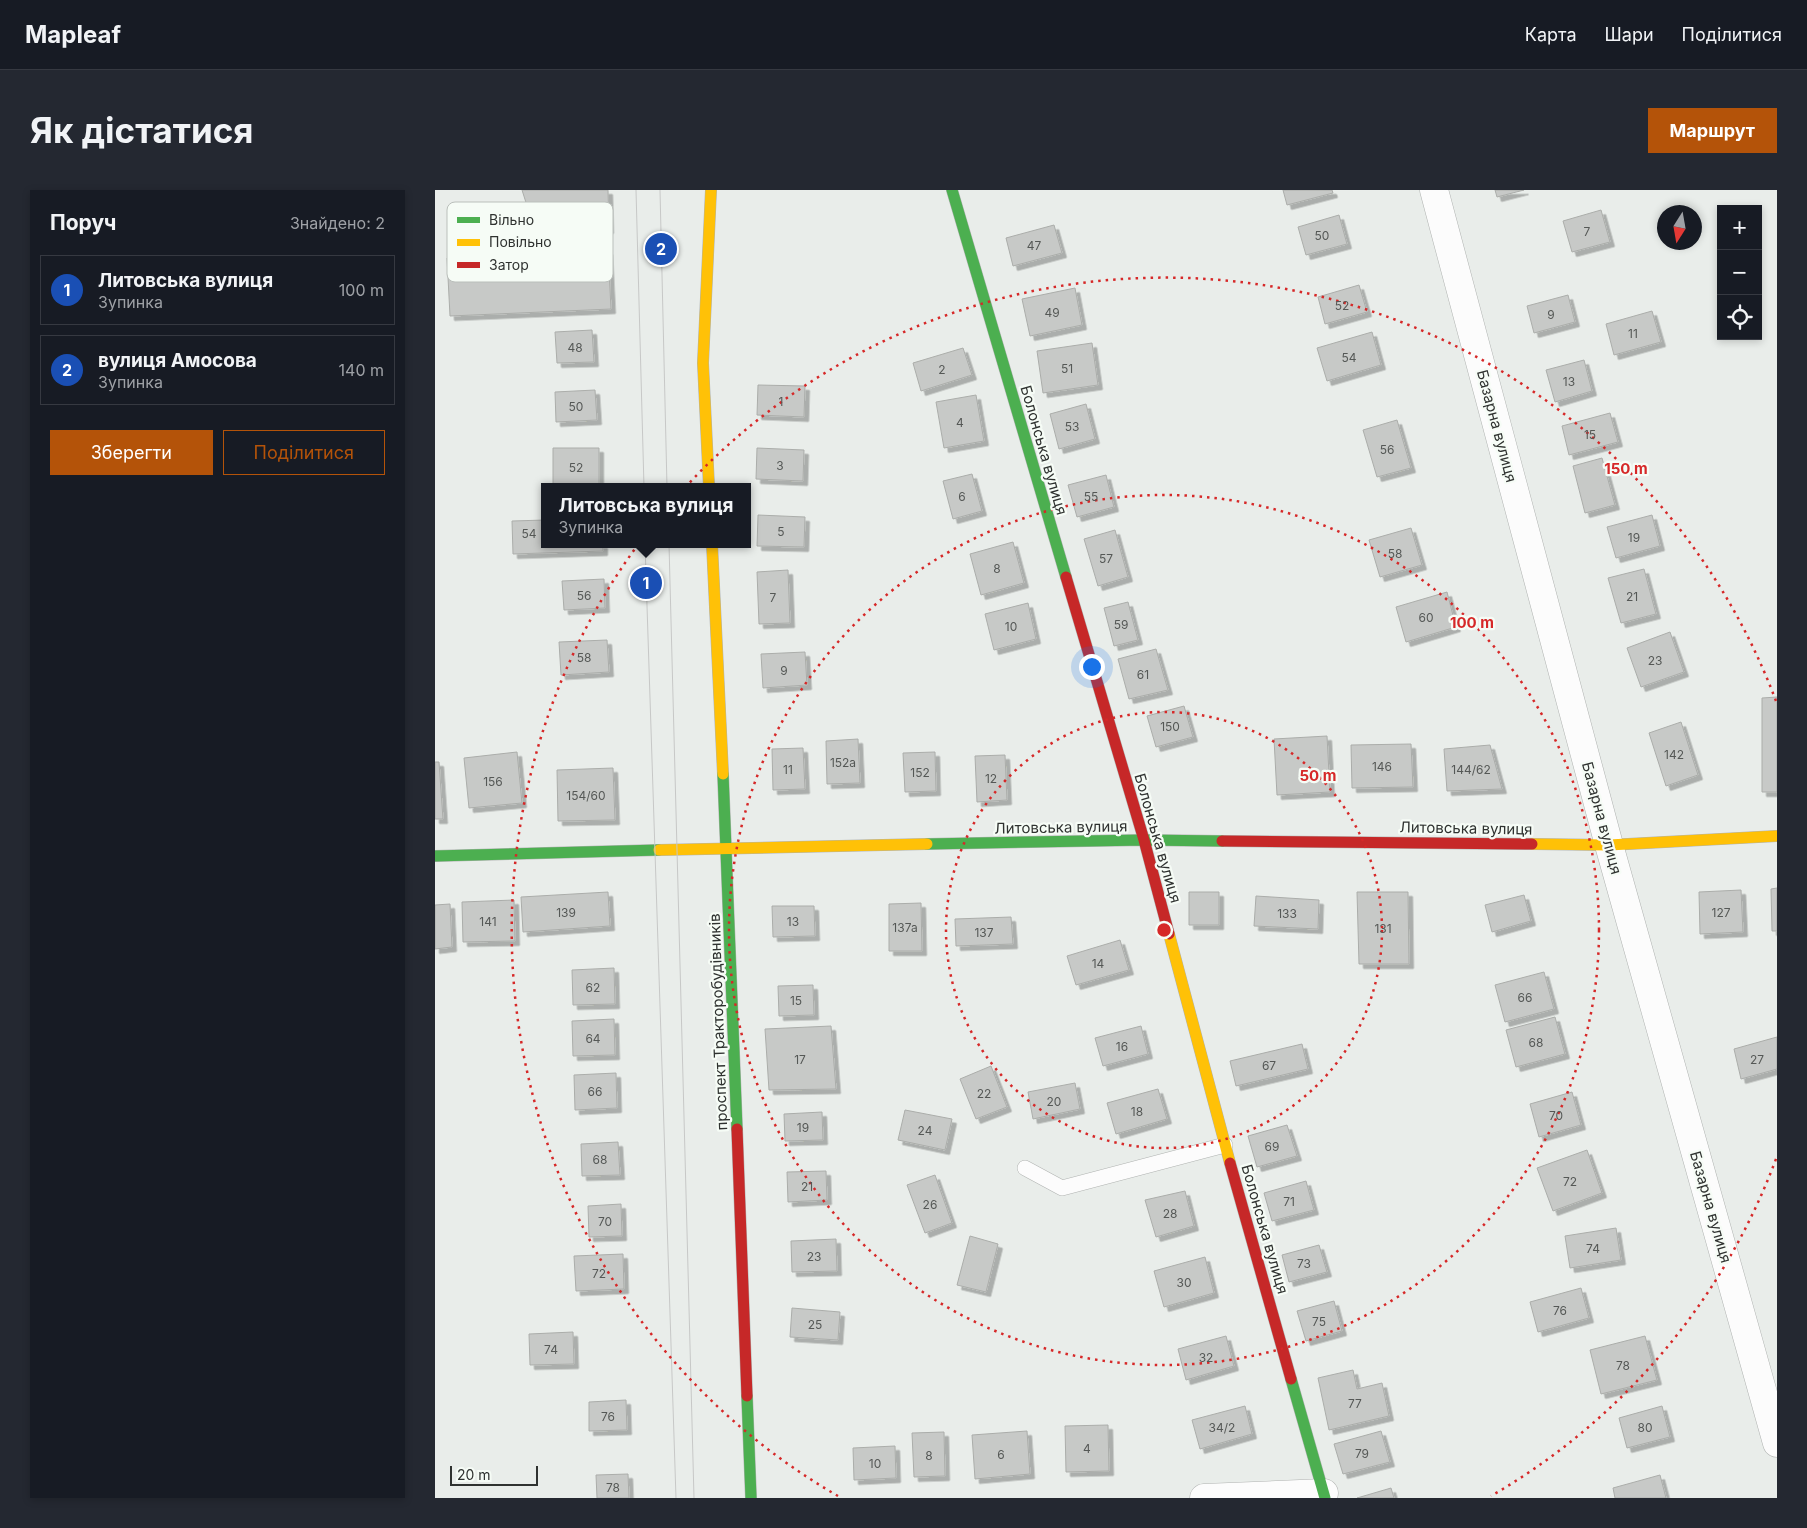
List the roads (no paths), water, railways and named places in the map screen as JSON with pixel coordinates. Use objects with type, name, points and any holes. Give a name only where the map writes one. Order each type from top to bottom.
[{"type":"street","points":[[709,483],[703,362],[711,190]]},
{"type":"street","name":"Болонська вулиця","points":[[952,190],[1144,840],[1225,1145],[1325,1495]]},
{"type":"street","name":"Базарна вулиця","points":[[1434,190],[1609,845],[1777,1443]]},
{"type":"street","name":"проспект Тракторобудівників","points":[[712,548],[727,848],[751,1498]]},
{"type":"street","name":"Литовська вулиця","points":[[435,856],[1144,840],[1609,845],[1777,836]]},
{"type":"street","points":[[1204,1498],[1325,1495]]},
{"type":"lane","points":[[1025,1168],[1062,1188],[1225,1145]]},
{"type":"tram line","points":[[636,190],[644,483]]},
{"type":"tram line","points":[[660,190],[667,483]]},
{"type":"tram line","points":[[645,548],[676,1498]]},
{"type":"tram line","points":[[669,548],[694,1498]]},
{"type":"place","name":"вулиця Амосова","points":[[661,249]]},
{"type":"place","name":"Литовська вулиця","points":[[646,583]]}]
